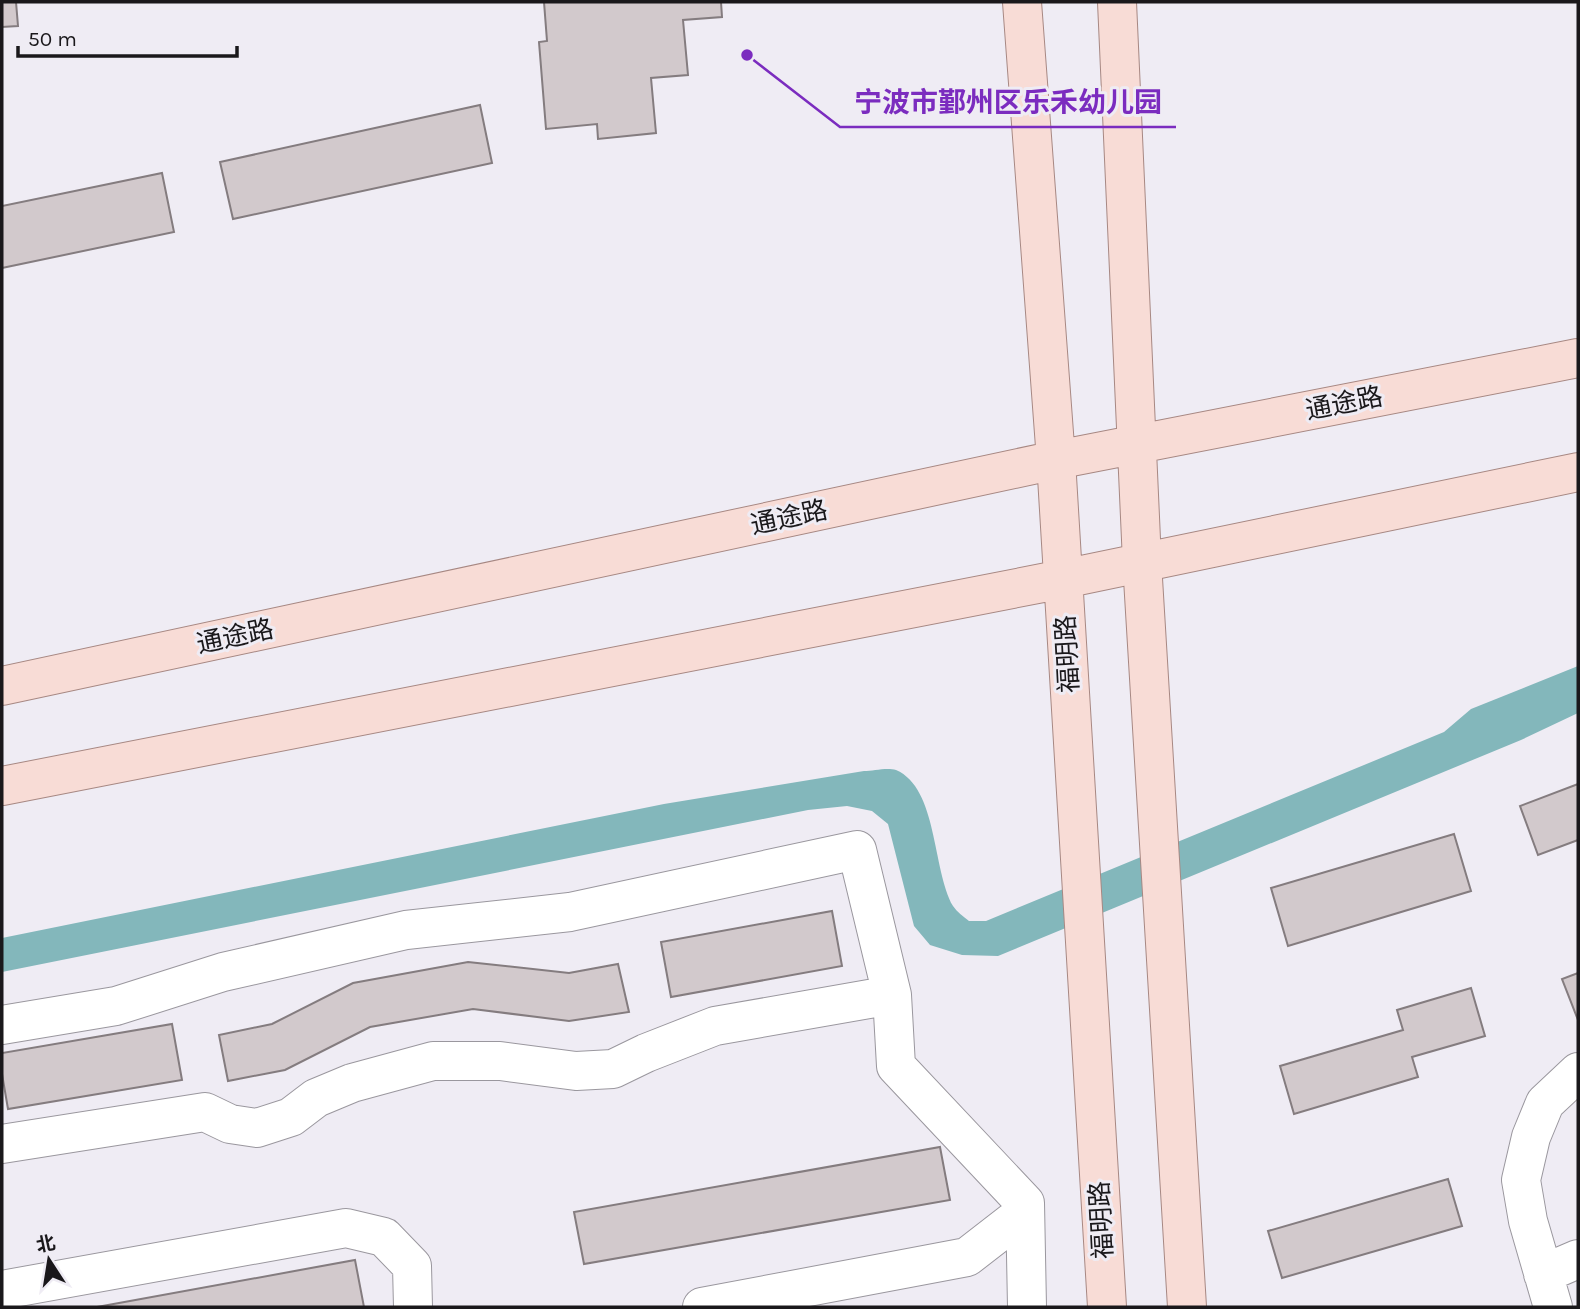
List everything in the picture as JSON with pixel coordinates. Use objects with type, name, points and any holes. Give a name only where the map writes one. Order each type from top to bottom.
[{"type":"main road","name":"福明路","points":[[1022,2],[1056,460],[1107,1307]]},
{"type":"main road","points":[[1117,2],[1135,444],[1187,1307]]},
{"type":"main road","name":"通途路","points":[[2,686],[1056,460],[1578,358]]},
{"type":"main road","points":[[2,786],[1063,579],[1578,472]]},
{"type":"street","points":[[2,1025],[116,1006],[223,972],[406,930],[570,912],[857,850],[892,995],[896,1066],[1024,1203],[1027,1307]]},
{"type":"street","points":[[2,1144],[205,1111],[230,1124],[257,1128],[290,1117],[316,1098],[352,1083],[433,1061],[500,1061],[576,1071],[613,1069],[715,1026],[892,995]]},
{"type":"street","points":[[1578,1072],[1545,1103],[1531,1137],[1521,1181],[1528,1221],[1548,1290],[1578,1259]]},
{"type":"street","points":[[702,1307],[967,1257],[1025,1212]]},
{"type":"street","points":[[2,1290],[346,1228],[384,1237],[412,1266],[413,1307]]},
{"type":"water","points":[[1578,666],[1578,713],[1521,740],[998,956],[962,955],[930,945],[914,926],[888,824],[872,811],[847,806],[808,810],[2,972],[2,938],[664,804],[884,769],[896,770],[910,779],[920,794],[927,811],[946,890],[953,906],[969,921],[986,921],[1444,732],[1471,709]]},
{"type":"building","points":[[2,2],[16,2],[18,26],[2,27]]},
{"type":"building","points":[[544,2],[721,2],[722,17],[683,20],[688,75],[651,78],[656,133],[598,139],[597,124],[546,129],[539,42],[547,41]]},
{"type":"building","points":[[480,105],[492,163],[233,219],[220,162]]},
{"type":"building","points":[[162,173],[174,232],[2,268],[2,206]]},
{"type":"building","points":[[1578,784],[1578,840],[1538,855],[1520,806]]},
{"type":"building","points":[[1454,834],[1471,891],[1288,946],[1271,888]]},
{"type":"building","points":[[832,911],[842,966],[671,997],[661,942]]},
{"type":"building","points":[[468,962],[569,973],[618,964],[629,1012],[569,1021],[473,1009],[370,1027],[285,1070],[228,1081],[219,1035],[272,1024],[353,983]]},
{"type":"building","points":[[1578,973],[1578,1020],[1562,979]]},
{"type":"building","points":[[1471,988],[1485,1036],[1412,1057],[1418,1077],[1294,1114],[1280,1066],[1403,1030],[1397,1010]]},
{"type":"building","points":[[172,1024],[182,1080],[8,1109],[2,1074],[2,1053]]},
{"type":"building","points":[[940,1147],[950,1200],[584,1264],[574,1212]]},
{"type":"building","points":[[1448,1179],[1462,1226],[1282,1278],[1268,1231]]},
{"type":"building","points":[[355,1260],[364,1307],[97,1307]]},
{"type":"place","name":"宁波市鄞州区乐禾幼儿园","points":[[747,55]]}]
